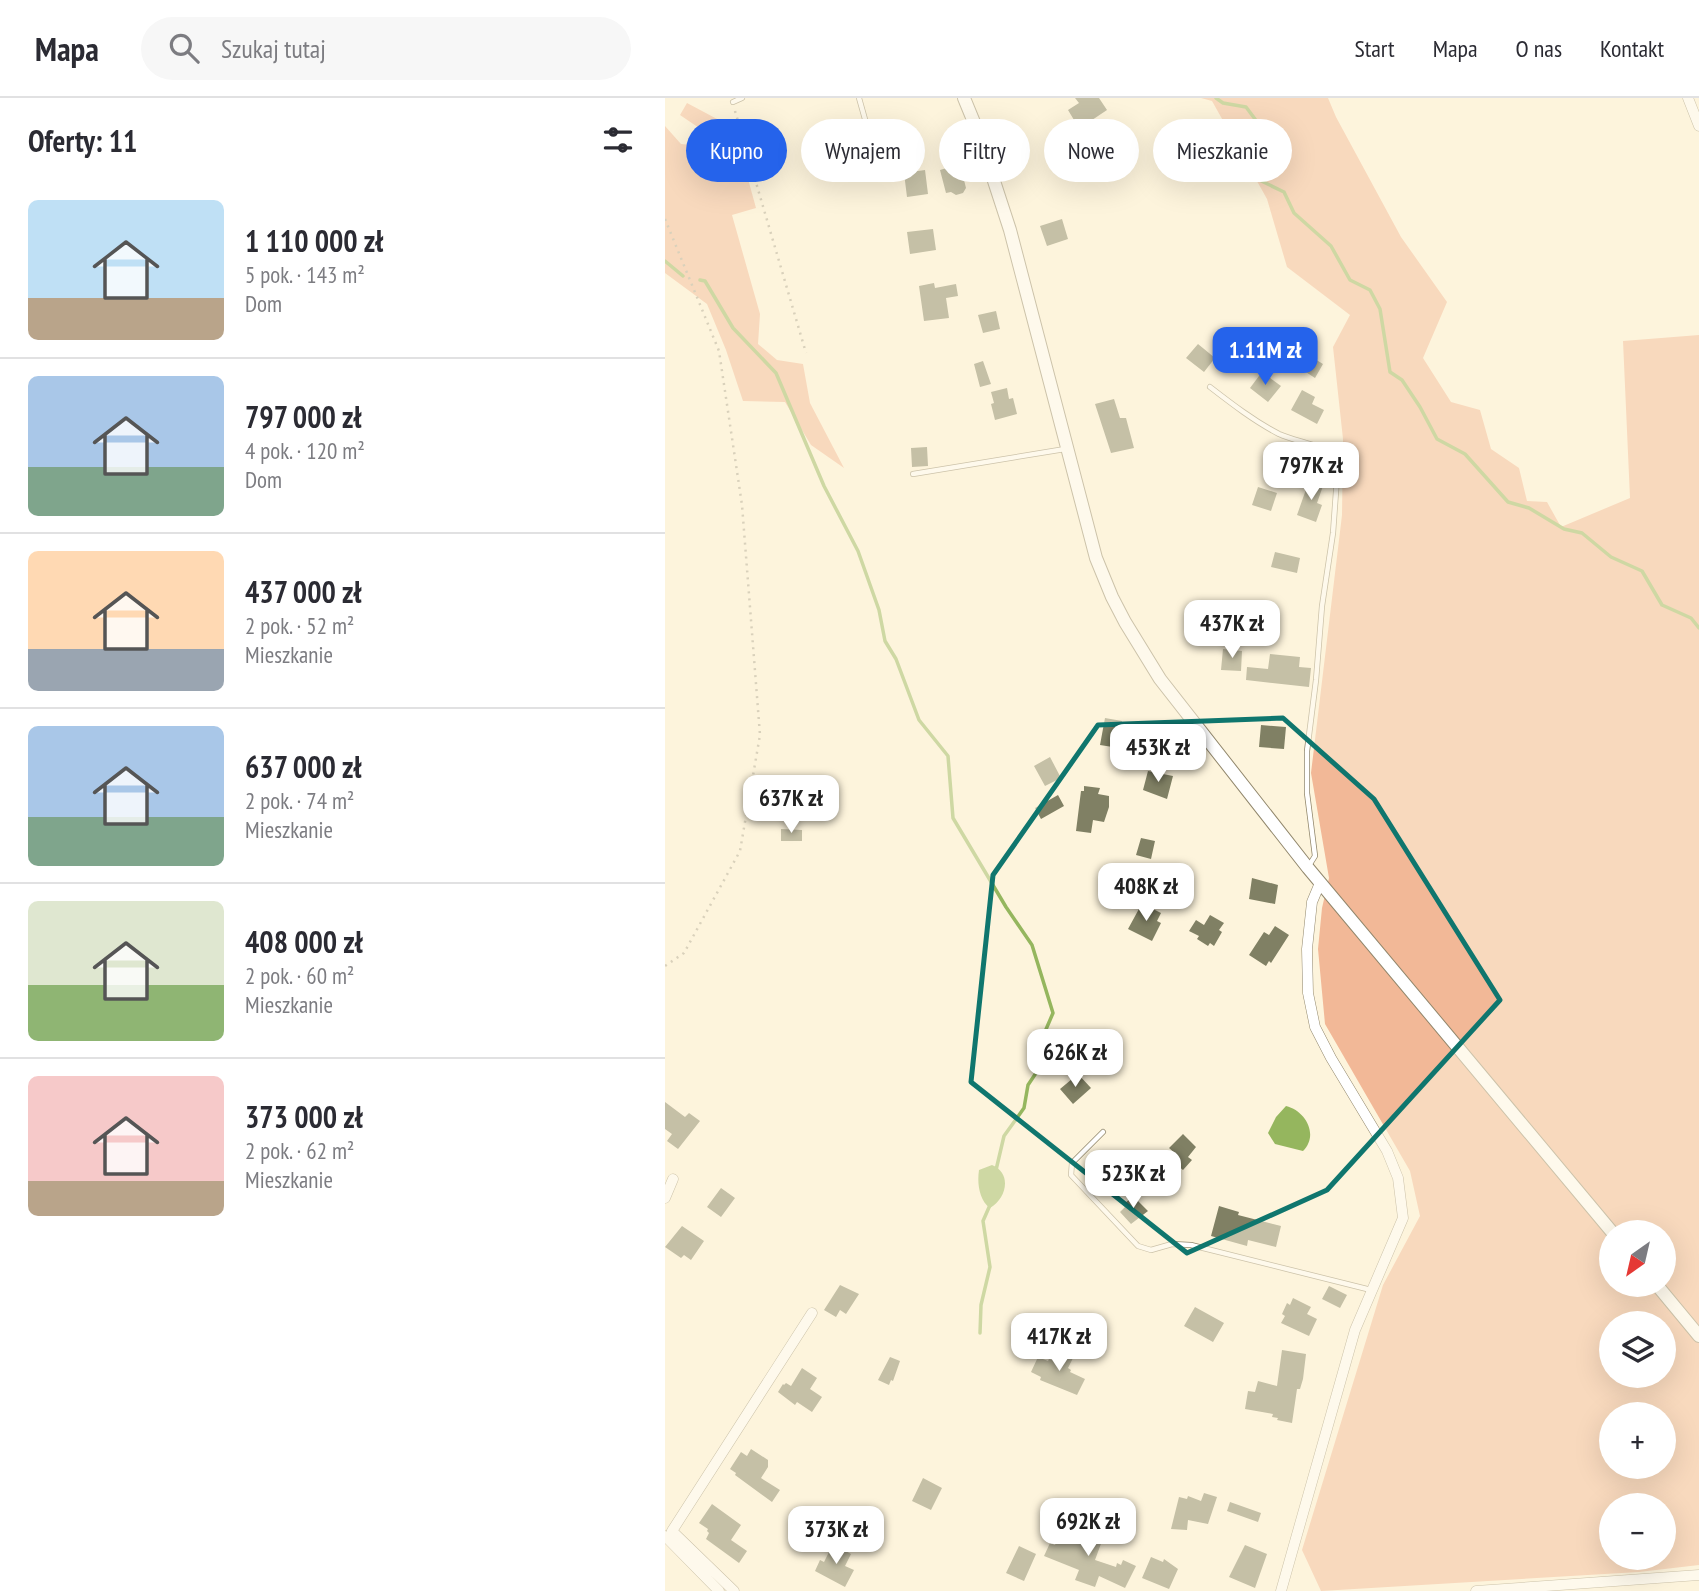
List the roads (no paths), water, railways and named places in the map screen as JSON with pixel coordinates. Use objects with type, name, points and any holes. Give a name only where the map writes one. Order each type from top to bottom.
[{"type":"street","points":[[964,98],[983,144],[1010,230],[1096,558],[1125,622],[1160,679],[1308,868],[1602,1220]]},
{"type":"street","points":[[1688,98],[1699,126]]},
{"type":"street","points":[[1281,1591],[1355,1330],[1403,1218],[1398,1178],[1387,1151],[1315,1027],[1308,993],[1307,949],[1312,902],[1320,883]]},
{"type":"street","points":[[665,1198],[673,1179]]},
{"type":"street","points":[[1667,1297],[1699,1336]]},
{"type":"street","points":[[734,1591],[672,1531],[812,1313]]},
{"type":"street","points":[[665,1536],[719,1591]]},
{"type":"street","points":[[1476,1591],[1699,1575]]},
{"type":"lane","points":[[733,102],[742,98]]},
{"type":"lane","points":[[859,98],[865,119]]},
{"type":"lane","points":[[1210,387],[1248,416],[1280,434],[1328,450],[1336,456],[1338,464],[1333,533],[1322,606],[1307,751],[1307,793],[1315,856],[1308,868]]},
{"type":"lane","points":[[913,474],[1066,449]]},
{"type":"lane","points":[[1103,1132],[1072,1163],[1071,1175],[1138,1246],[1151,1250],[1173,1244],[1191,1245],[1372,1290]]},
{"type":"waterway","points":[[1216,98],[1223,103],[1246,107],[1255,119],[1244,127],[1236,158],[1247,174],[1284,192],[1294,213],[1331,246],[1350,280],[1370,290],[1380,309],[1390,372],[1402,380],[1437,439],[1465,454],[1508,502],[1529,508],[1564,529],[1582,533],[1611,557],[1642,571],[1662,605],[1691,618],[1699,628]]},
{"type":"waterway","points":[[665,261],[683,276]]},
{"type":"waterway","points":[[700,280],[705,281],[733,328],[776,373],[824,486],[858,551],[879,610],[885,641],[896,659],[919,720],[948,756],[953,818],[1032,945],[1053,1013],[1044,1034],[1040,1067],[1028,1085],[1024,1108],[1004,1136],[996,1170]]},
{"type":"waterway","points":[[980,1333],[981,1305],[990,1267],[983,1221],[990,1205]]}]
